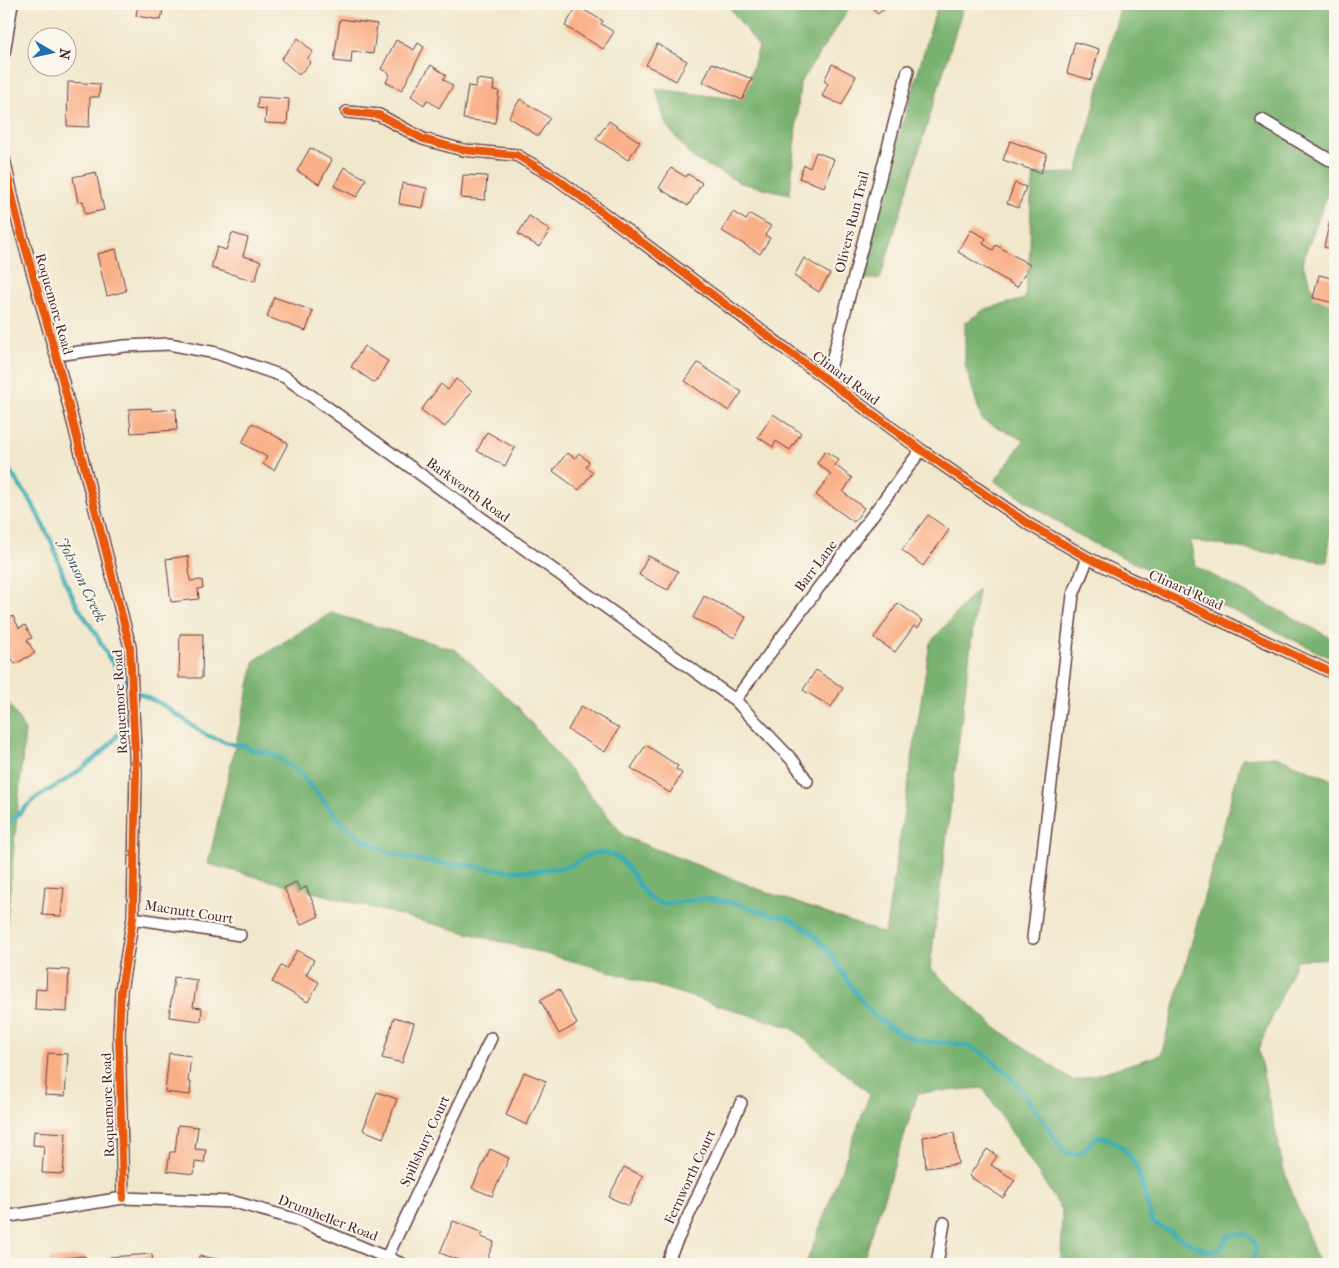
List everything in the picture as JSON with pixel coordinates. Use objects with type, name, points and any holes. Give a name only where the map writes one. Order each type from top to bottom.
[{"type":"street","points":[[4,53],[12,4]]},
{"type":"street","name":"Olivers Run Trail","points":[[827,380],[908,72]]},
{"type":"street","name":"Clinard Road","points":[[347,112],[379,115],[423,139],[463,150],[516,155],[556,178],[920,450],[1030,525],[1128,578],[1335,674]]},
{"type":"street","points":[[1262,120],[1335,163]]},
{"type":"street","name":"Roquemore Road","points":[[4,160],[17,218],[56,355],[130,647],[136,773],[134,918],[121,990],[118,1035],[123,1198]]},
{"type":"street","name":"Barkworth Road","points":[[56,355],[125,346],[169,344],[216,353],[284,377],[735,700],[794,762],[807,781]]},
{"type":"street","name":"Barr Lane","points":[[735,700],[920,450]]},
{"type":"street","points":[[1033,938],[1074,594],[1088,558]]},
{"type":"street","name":"Macnutt Court","points":[[134,918],[240,935]]},
{"type":"street","name":"Spillsbury Court","points":[[386,1257],[491,1038]]},
{"type":"street","name":"Fernworth Court","points":[[666,1264],[741,1103]]},
{"type":"street","name":"Drumheller Road","points":[[4,1217],[123,1198],[234,1202],[295,1219],[402,1264]]},
{"type":"street","points":[[937,1264],[944,1223]]},
{"type":"green space","points":[[727,4],[852,4],[800,83],[790,194],[741,183],[693,158],[666,125],[656,89],[743,100],[759,47]]},
{"type":"green space","points":[[938,4],[964,4],[880,279],[857,279]]},
{"type":"green space","points":[[1121,4],[1335,4],[1335,174],[1302,262],[1317,300],[1335,306],[1335,498],[1327,562],[1190,540],[1195,566],[1335,640],[1335,660],[1081,537],[995,481],[1024,440],[982,420],[965,364],[965,323],[985,309],[1025,299],[1030,251],[1031,200],[1034,174],[1077,173]]},
{"type":"green space","points":[[978,589],[930,968],[995,1027],[1074,1081],[1161,1055],[1242,758],[1275,756],[1335,781],[1335,958],[1297,960],[1258,1050],[1284,1171],[1319,1264],[1061,1264],[1062,1210],[983,1088],[918,1093],[862,1264],[806,1264],[870,1094],[792,1028],[595,967],[208,864],[255,660],[331,613],[456,650],[517,706],[625,837],[766,892],[885,934],[930,643]]},
{"type":"green space","points":[[4,694],[25,731],[4,968]]},
{"type":"building","points":[[138,4],[164,4],[161,20],[136,16]]},
{"type":"building","points":[[870,4],[893,4],[877,14]]},
{"type":"building","points":[[577,6],[603,21],[601,24],[614,32],[603,49],[565,26]]},
{"type":"building","points":[[340,19],[377,24],[373,54],[352,51],[351,63],[334,61]]},
{"type":"building","points":[[298,38],[313,52],[307,59],[311,62],[299,75],[281,59]]},
{"type":"building","points":[[396,40],[414,50],[418,43],[424,47],[402,90],[386,82],[390,74],[381,69]]},
{"type":"building","points":[[1075,42],[1099,49],[1091,80],[1067,73]]},
{"type":"building","points":[[657,44],[687,61],[676,81],[646,65]]},
{"type":"building","points":[[712,63],[752,79],[742,100],[703,82]]},
{"type":"building","points":[[832,64],[856,76],[842,105],[822,96],[828,84],[824,81]]},
{"type":"building","points":[[431,65],[446,75],[443,79],[453,86],[439,108],[427,100],[424,105],[411,96]]},
{"type":"building","points":[[477,79],[494,81],[493,90],[499,91],[495,123],[463,119],[468,86],[476,87]]},
{"type":"building","points":[[68,82],[100,84],[99,97],[90,97],[89,127],[67,126]]},
{"type":"building","points":[[258,97],[289,99],[287,124],[265,123],[266,109],[257,108]]},
{"type":"building","points":[[520,99],[550,118],[538,136],[509,117]]},
{"type":"building","points":[[609,121],[640,142],[628,160],[596,139]]},
{"type":"building","points":[[1010,141],[1047,154],[1041,173],[1003,160]]},
{"type":"building","points":[[310,148],[332,160],[319,184],[297,171]]},
{"type":"building","points":[[816,152],[834,159],[824,187],[799,178],[804,165],[810,168]]},
{"type":"building","points":[[344,167],[366,179],[357,197],[334,186]]},
{"type":"building","points":[[671,168],[686,177],[688,174],[702,183],[688,206],[659,188]]},
{"type":"building","points":[[96,172],[104,210],[85,214],[83,201],[78,202],[73,177]]},
{"type":"building","points":[[463,175],[487,176],[485,200],[461,198]]},
{"type":"building","points":[[402,183],[427,188],[423,208],[399,204]]},
{"type":"building","points":[[1015,183],[1026,187],[1018,208],[1007,203]]},
{"type":"building","points":[[733,212],[746,220],[750,214],[771,226],[765,235],[770,238],[760,254],[722,231]]},
{"type":"building","points":[[529,216],[550,230],[539,247],[518,234]]},
{"type":"building","points":[[1330,220],[1335,222],[1335,250],[1324,247]]},
{"type":"building","points":[[971,230],[986,238],[983,244],[993,250],[996,245],[1030,265],[1017,287],[958,252]]},
{"type":"building","points":[[232,233],[248,238],[243,256],[261,261],[255,281],[211,268],[217,247],[226,250]]},
{"type":"building","points":[[116,249],[126,291],[107,296],[97,254]]},
{"type":"building","points":[[804,258],[830,274],[819,292],[794,276]]},
{"type":"building","points":[[1319,275],[1335,279],[1335,303],[1313,298]]},
{"type":"building","points":[[274,297],[313,311],[306,331],[267,317]]},
{"type":"building","points":[[364,346],[388,361],[375,383],[351,367]]},
{"type":"building","points":[[698,363],[742,392],[729,411],[685,381]]},
{"type":"building","points":[[456,379],[472,391],[445,427],[421,410],[441,384],[448,390]]},
{"type":"building","points":[[151,408],[152,411],[176,409],[177,430],[131,433],[129,409]]},
{"type":"building","points":[[773,414],[801,433],[790,450],[776,441],[773,447],[758,437]]},
{"type":"building","points":[[252,423],[288,443],[274,470],[263,464],[267,457],[242,443]]},
{"type":"building","points":[[487,432],[515,448],[505,466],[477,451]]},
{"type":"building","points":[[825,451],[839,460],[835,465],[852,478],[843,492],[864,508],[854,522],[816,495],[831,474],[817,463]]},
{"type":"building","points":[[567,453],[575,458],[579,453],[589,462],[586,467],[593,472],[579,490],[553,471]]},
{"type":"building","points":[[928,515],[949,530],[923,566],[902,550]]},
{"type":"building","points":[[188,556],[190,581],[202,580],[203,588],[198,589],[199,599],[171,602],[166,559]]},
{"type":"building","points":[[648,556],[678,571],[668,590],[639,575]]},
{"type":"building","points":[[704,596],[746,617],[735,638],[693,618]]},
{"type":"building","points":[[898,603],[923,621],[918,628],[914,626],[895,652],[874,638]]},
{"type":"building","points":[[13,616],[19,628],[25,625],[32,638],[27,640],[35,653],[15,664],[4,644],[4,622]]},
{"type":"building","points":[[180,634],[203,634],[202,678],[179,678]]},
{"type":"building","points":[[816,670],[843,688],[831,707],[803,690]]},
{"type":"building","points":[[581,706],[619,728],[605,752],[568,730]]},
{"type":"building","points":[[646,745],[678,766],[676,769],[682,773],[670,793],[631,768]]},
{"type":"building","points":[[296,882],[300,890],[306,887],[319,916],[301,925],[284,888]]},
{"type":"building","points":[[45,887],[64,888],[61,916],[42,915]]},
{"type":"building","points":[[297,950],[314,960],[306,975],[319,982],[308,1002],[272,982],[281,966],[286,969]]},
{"type":"building","points":[[47,969],[69,970],[67,1012],[35,1010],[36,989],[46,990]]},
{"type":"building","points":[[174,977],[197,980],[193,1007],[202,1008],[201,1021],[169,1017]]},
{"type":"building","points":[[559,989],[577,1024],[559,1034],[540,1000]]},
{"type":"building","points":[[394,1017],[414,1023],[402,1063],[382,1058]]},
{"type":"building","points":[[48,1053],[68,1054],[65,1096],[45,1095]]},
{"type":"building","points":[[169,1053],[191,1056],[188,1082],[191,1082],[190,1095],[165,1092]]},
{"type":"building","points":[[524,1072],[546,1081],[527,1125],[506,1115]]},
{"type":"building","points":[[377,1092],[397,1099],[383,1138],[363,1130]]},
{"type":"building","points":[[178,1125],[198,1127],[195,1149],[206,1150],[204,1163],[195,1162],[194,1174],[167,1171],[170,1152],[175,1152]]},
{"type":"building","points":[[34,1131],[66,1133],[63,1174],[42,1173],[44,1146],[33,1145]]},
{"type":"building","points":[[954,1133],[958,1164],[926,1168],[923,1137]]},
{"type":"building","points":[[490,1149],[509,1158],[492,1196],[472,1188]]},
{"type":"building","points":[[987,1149],[997,1156],[991,1165],[1015,1180],[1003,1198],[969,1176]]},
{"type":"building","points":[[624,1167],[643,1176],[629,1206],[609,1197]]},
{"type":"building","points":[[453,1221],[483,1233],[481,1237],[494,1242],[485,1264],[469,1264],[440,1253]]},
{"type":"building","points":[[152,1254],[153,1264],[111,1264],[110,1257]]},
{"type":"building","points":[[85,1256],[86,1264],[50,1264],[50,1259]]},
{"type":"building","points":[[199,1256],[240,1263],[240,1264],[198,1264]]},
{"type":"waterway","name":"Johnson Creek","points":[[4,463],[32,503],[52,543],[66,583],[78,607],[109,658],[128,683]]},
{"type":"waterway","points":[[134,691],[163,705],[206,735],[276,756],[300,773],[344,825],[363,839],[387,852],[402,857],[453,865],[459,864],[519,871],[563,867],[594,853],[606,853],[622,861],[645,893],[660,903],[701,899],[719,900],[771,915],[789,918],[814,935],[833,958],[867,1008],[887,1025],[913,1039],[963,1045],[979,1051],[1008,1074],[1033,1106],[1065,1153],[1080,1154],[1093,1140],[1100,1136],[1114,1141],[1124,1149],[1138,1170],[1152,1222],[1197,1247],[1212,1252],[1222,1246],[1229,1235],[1246,1234],[1253,1241],[1256,1248],[1255,1256],[1250,1264]]},
{"type":"waterway","name":"Johnson Creek","points":[[4,828],[35,799],[63,782],[104,750],[119,733],[129,712]]},
{"type":"cycle path","points":[[347,112],[379,115],[423,139],[463,150],[516,155],[556,178],[921,450],[1030,525],[1128,578],[1335,674]]},
{"type":"cycle path","points":[[4,159],[17,218],[56,355],[130,647],[136,773],[133,918],[121,990],[119,1035],[123,1198]]}]
